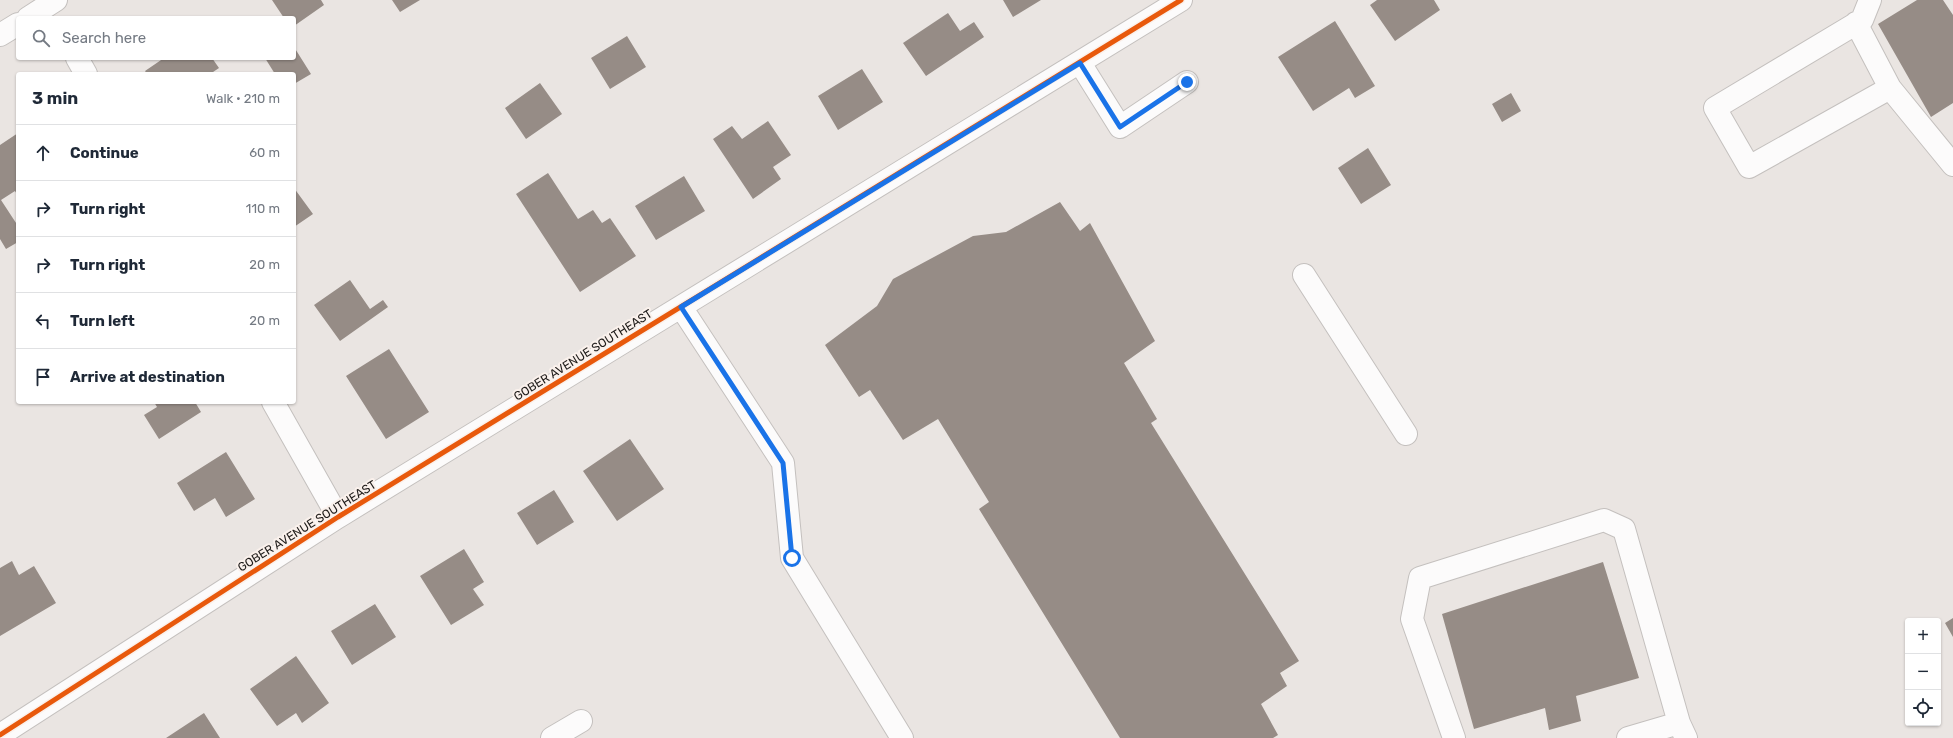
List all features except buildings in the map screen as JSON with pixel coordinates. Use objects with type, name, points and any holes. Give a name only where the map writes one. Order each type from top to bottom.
[{"type":"street","name":"GOBER AVENUE SOUTHEAST","points":[[0,735],[338,517],[1181,0]]},
{"type":"street","points":[[1870,0],[1862,20],[1715,108],[1749,167],[1890,88]]},
{"type":"street","points":[[32,16],[51,6]]},
{"type":"street","points":[[1856,23],[1890,88],[1953,164]]},
{"type":"street","points":[[0,35],[16,25]]},
{"type":"street","points":[[78,60],[85,72]]},
{"type":"street","points":[[1080,63],[1120,127],[1187,82]]},
{"type":"street","points":[[1304,275],[1406,434]]},
{"type":"street","points":[[681,307],[783,463],[792,558],[902,738]]},
{"type":"street","points":[[274,404],[338,517]]},
{"type":"street","points":[[1454,738],[1412,619],[1420,578],[1604,520],[1624,529],[1682,730],[1628,738]]},
{"type":"street","points":[[552,738],[581,721]]},
{"type":"cycle path","points":[[0,735],[338,517],[1181,0]]},
{"type":"route","points":[[792,558],[783,463],[681,307],[1080,63],[1120,127],[1187,82]]}]
